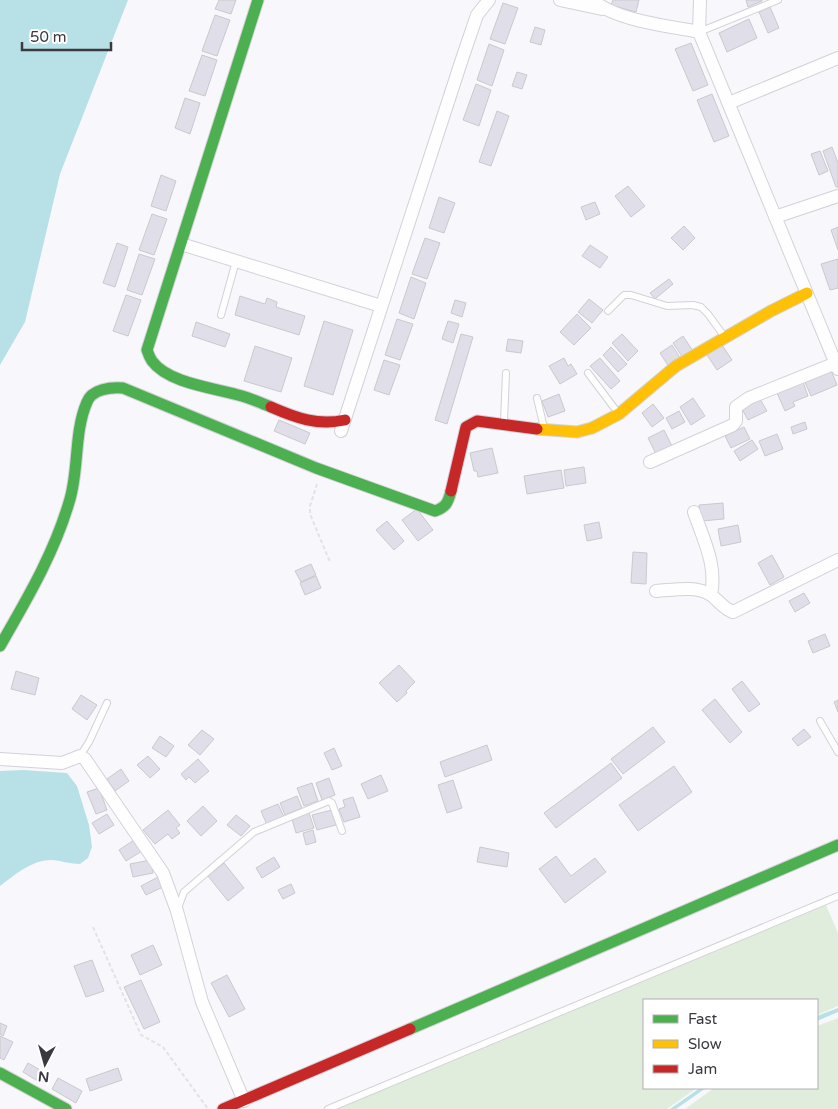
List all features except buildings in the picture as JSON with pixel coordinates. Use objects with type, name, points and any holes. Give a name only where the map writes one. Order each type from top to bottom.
[{"type":"street","points":[[258,0],[147,350],[149,359],[161,369],[180,378],[205,387],[243,396],[306,420],[343,426],[477,15],[489,0]]},
{"type":"street","points":[[560,0],[699,32]]},
{"type":"street","points":[[592,0],[607,10]]},
{"type":"street","points":[[650,462],[733,425],[736,421],[736,407],[749,398],[837,366],[699,32],[700,0]]},
{"type":"street","points":[[729,104],[838,58]]},
{"type":"street","points":[[775,217],[838,196]]},
{"type":"street","points":[[180,244],[382,306]]},
{"type":"street","points":[[0,646],[37,582],[59,532],[71,497],[80,428],[87,400],[99,390],[114,387],[123,388],[322,471],[435,511],[444,508],[448,503],[466,427],[477,421],[563,432],[577,432],[592,428],[619,414],[676,366],[724,337],[807,293]]},
{"type":"street","points":[[694,512],[712,565],[714,577],[711,595]]},
{"type":"street","points":[[656,591],[695,589],[704,591],[711,595],[727,611],[733,612],[838,560]]},
{"type":"street","points":[[0,759],[62,763],[80,756],[85,759],[162,873],[177,911],[202,1002],[244,1101]]},
{"type":"street","points":[[223,1109],[838,845]]},
{"type":"street","points":[[0,1073],[66,1109]]},
{"type":"lane","points":[[699,32],[778,0]]},
{"type":"lane","points":[[221,315],[236,261]]},
{"type":"lane","points":[[608,311],[624,295],[631,295],[667,306],[693,305],[701,307],[708,314],[724,337]]},
{"type":"lane","points":[[504,424],[506,373]]},
{"type":"lane","points":[[588,373],[619,414]]},
{"type":"lane","points":[[537,398],[545,429]]},
{"type":"lane","points":[[80,756],[89,742],[107,703]]},
{"type":"lane","points":[[820,721],[838,752]]},
{"type":"lane","points":[[177,911],[184,892],[254,832],[330,801],[342,830]]},
{"type":"lane","points":[[328,1109],[838,896]]},
{"type":"path","points":[[322,471],[310,510],[330,562]]},
{"type":"path","points":[[93,928],[141,1036],[163,1047],[208,1109]]},
{"type":"green space","points":[[826,905],[838,933],[838,1006],[818,1015],[818,999],[643,999],[643,1089],[696,1089],[667,1109],[337,1109]]},
{"type":"green space","points":[[838,1018],[838,1109],[685,1109],[713,1089],[818,1089],[818,1026]]},
{"type":"water","points":[[0,0],[128,0],[60,174],[25,322],[0,365]]},
{"type":"water","points":[[23,770],[67,773],[77,786],[89,825],[92,847],[88,858],[80,864],[45,860],[24,869],[0,886],[0,771]]},
{"type":"water","points":[[838,1008],[838,1012],[818,1021],[818,1016]]},
{"type":"water","points":[[699,1089],[705,1089],[676,1109],[670,1109]]},
{"type":"traffic: fast","points":[[258,0],[147,350],[152,361],[170,375],[194,384],[242,396],[271,407]]},
{"type":"traffic: fast","points":[[0,646],[40,575],[57,538],[73,487],[78,438],[83,414],[89,398],[102,390],[123,388],[316,468],[435,511],[446,504],[451,491]]},
{"type":"traffic: fast","points":[[410,1029],[838,845]]},
{"type":"traffic: fast","points":[[0,1073],[66,1109]]},
{"type":"traffic: slow","points":[[537,429],[577,432],[592,428],[619,414],[676,366],[771,311],[807,293]]},
{"type":"traffic: jam","points":[[271,407],[307,420],[326,422],[345,420]]},
{"type":"traffic: jam","points":[[451,491],[466,427],[477,421],[537,429]]},
{"type":"traffic: jam","points":[[223,1109],[410,1029]]}]
